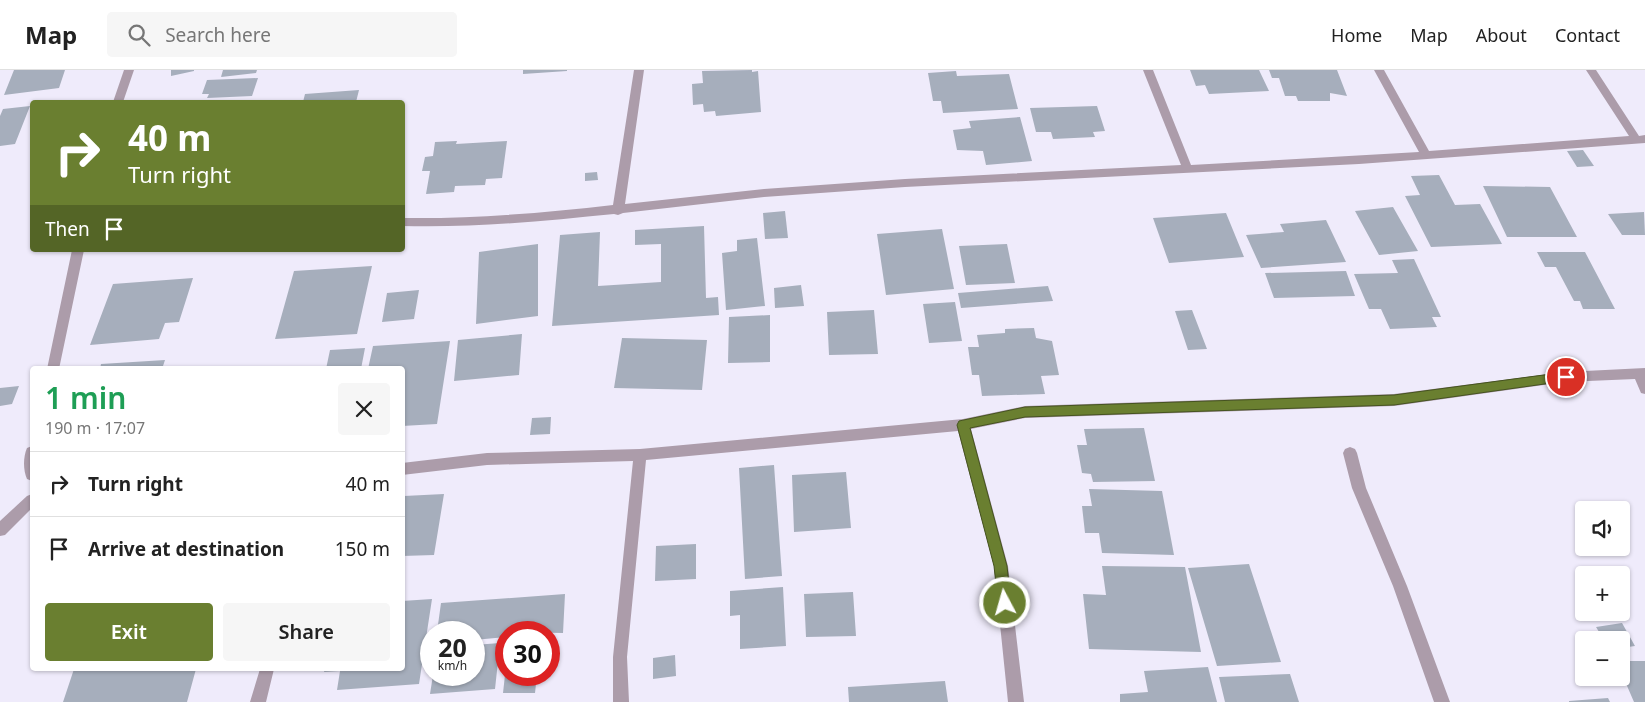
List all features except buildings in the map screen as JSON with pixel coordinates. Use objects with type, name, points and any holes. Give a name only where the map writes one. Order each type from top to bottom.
[{"type":"street","points":[[119,100],[129,70]]},
{"type":"street","points":[[618,211],[638,70]]},
{"type":"street","points":[[1148,70],[1188,170]]},
{"type":"street","points":[[1379,70],[1426,155]]},
{"type":"street","points":[[1591,70],[1640,139]]},
{"type":"street","points":[[405,222],[444,223],[618,211],[783,192],[905,183],[1188,170],[1640,139]]},
{"type":"street","points":[[54,366],[78,252]]},
{"type":"street","points":[[405,469],[487,459],[640,455],[963,425],[1025,412],[1394,400],[1566,377],[1642,373],[1645,389]]},
{"type":"street","points":[[963,425],[1001,566],[1016,702]]},
{"type":"street","points":[[1350,453],[1359,488],[1400,586],[1442,702]]},
{"type":"street","points":[[621,702],[620,656],[640,455]]},
{"type":"street","points":[[0,530],[30,502]]},
{"type":"street","points":[[258,702],[266,671]]},
{"type":"route","points":[[1005,603],[1001,566],[963,425],[1025,412],[1394,400],[1566,377]]}]
